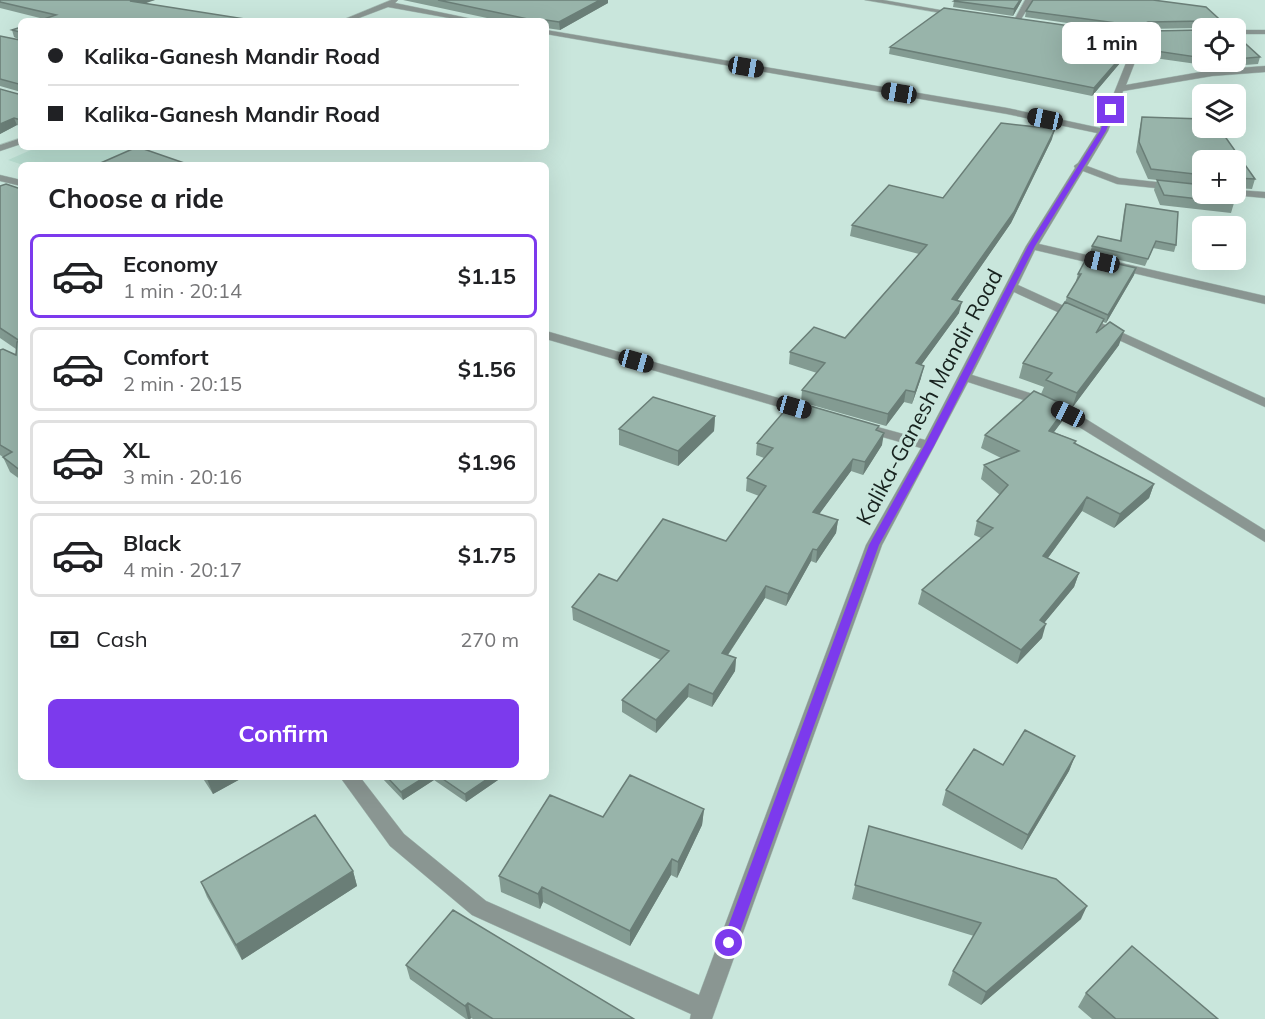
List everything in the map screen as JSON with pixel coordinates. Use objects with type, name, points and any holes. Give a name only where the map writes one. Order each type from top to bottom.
[{"type":"street","points":[[351,18],[397,0]]},
{"type":"street","points":[[869,0],[968,15]]},
{"type":"street","points":[[1015,22],[1029,0]]},
{"type":"street","points":[[386,4],[461,18]]},
{"type":"street","points":[[1003,20],[1026,24]]},
{"type":"street","name":"Kalika-Ganesh Mandir Road","points":[[703,1014],[874,545],[929,446],[1032,246],[1079,166],[1103,131],[1119,89],[1134,38],[1146,33],[1192,32]]},
{"type":"street","points":[[1246,32],[1265,32]]},
{"type":"street","points":[[549,33],[1007,111],[1103,131]]},
{"type":"street","points":[[1119,89],[1212,73],[1265,69]]},
{"type":"street","points":[[0,148],[18,142]]},
{"type":"street","points":[[1079,166],[1117,181],[1192,189]]},
{"type":"street","points":[[0,178],[18,182]]},
{"type":"street","points":[[1246,194],[1265,195]]},
{"type":"street","points":[[1032,246],[1265,300]]},
{"type":"street","points":[[1012,287],[1265,402]]},
{"type":"street","points":[[549,336],[816,413]]},
{"type":"street","points":[[965,377],[1035,399],[1068,414],[1265,537]]},
{"type":"street","points":[[850,423],[929,446]]},
{"type":"street","points":[[351,780],[397,840],[479,908],[703,1014]]},
{"type":"shaded area","points":[[31,150],[144,150],[118,162],[18,163],[8,160]]},
{"type":"building","points":[[0,0],[133,0],[130,1],[239,18],[47,18],[56,15],[0,2]]},
{"type":"building","points":[[438,0],[600,0],[559,22],[549,20],[549,18],[523,18]]},
{"type":"building","points":[[1020,0],[1014,9],[954,1]]},
{"type":"building","points":[[1033,0],[1153,0],[1206,7],[1218,18],[1148,22],[1139,26],[1026,11]]},
{"type":"building","points":[[944,8],[1134,35],[1128,49],[1094,88],[890,47]]},
{"type":"building","points":[[1192,30],[1192,56],[1142,49],[1151,31]]},
{"type":"building","points":[[0,36],[18,40],[18,84],[0,79]]},
{"type":"building","points":[[1246,44],[1260,57],[1246,58]]},
{"type":"building","points":[[0,89],[18,94],[18,119],[14,118],[0,124]]},
{"type":"building","points":[[1142,117],[1192,119],[1192,138],[1226,138],[1235,150],[1192,150],[1192,174],[1151,169],[1139,142]]},
{"type":"building","points":[[1001,123],[1055,129],[1014,212],[952,299],[962,302],[916,363],[924,366],[915,392],[906,390],[888,414],[802,390],[825,363],[790,352],[814,327],[845,338],[927,245],[852,225],[889,185],[943,198]]},
{"type":"building","points":[[131,150],[147,150],[181,162],[103,162]]},
{"type":"building","points":[[1246,166],[1255,179],[1246,179]]},
{"type":"building","points":[[1157,180],[1192,184],[1192,198],[1164,195]]},
{"type":"building","points":[[6,184],[18,188],[18,340],[0,328],[0,186]]},
{"type":"building","points":[[1126,204],[1178,212],[1176,245],[1156,241],[1148,259],[1092,246],[1098,236],[1121,241]]},
{"type":"building","points":[[1087,257],[1136,268],[1108,315],[1067,297],[1081,274],[1078,274]]},
{"type":"building","points":[[1065,302],[1104,319],[1096,333],[1110,322],[1124,331],[1077,393],[1046,380],[1052,373],[1023,363]]},
{"type":"building","points":[[17,342],[18,469],[3,457],[12,452],[0,445],[0,350],[3,349],[16,355]]},
{"type":"building","points":[[1034,391],[1067,406],[1049,431],[1076,441],[1074,443],[1154,484],[1120,514],[1087,497],[1043,556],[1079,573],[1040,620],[1046,624],[1021,650],[922,590],[993,528],[977,521],[1008,485],[984,465],[1019,451],[985,435]]},
{"type":"building","points":[[653,397],[715,416],[678,451],[619,429]]},
{"type":"building","points":[[793,401],[879,426],[876,430],[884,433],[865,462],[853,459],[813,512],[838,520],[817,550],[813,549],[788,594],[766,586],[722,653],[736,658],[713,694],[689,684],[656,720],[622,700],[669,651],[572,607],[599,574],[617,581],[663,519],[726,541],[766,486],[747,478],[773,448],[757,443]]},
{"type":"building","points":[[1025,730],[1075,756],[1028,835],[946,790],[974,749],[1003,765]]},
{"type":"building","points":[[630,775],[704,809],[678,862],[672,859],[630,931],[542,887],[538,894],[499,876],[550,795],[603,817]]},
{"type":"building","points":[[390,780],[420,780],[401,792]]},
{"type":"building","points":[[444,780],[486,780],[465,794]]},
{"type":"building","points":[[315,815],[353,871],[236,945],[201,882]]},
{"type":"building","points":[[869,826],[1056,879],[1087,906],[986,992],[953,971],[981,923],[855,885]]},
{"type":"building","points":[[453,910],[634,1019],[493,1019],[468,1003],[465,1006],[406,965]]},
{"type":"building","points":[[1132,946],[1218,1019],[1116,1019],[1086,993]]},
{"type":"route","points":[[729,943],[874,545],[929,446],[1032,246],[1079,166],[1103,131],[1111,110]]}]
